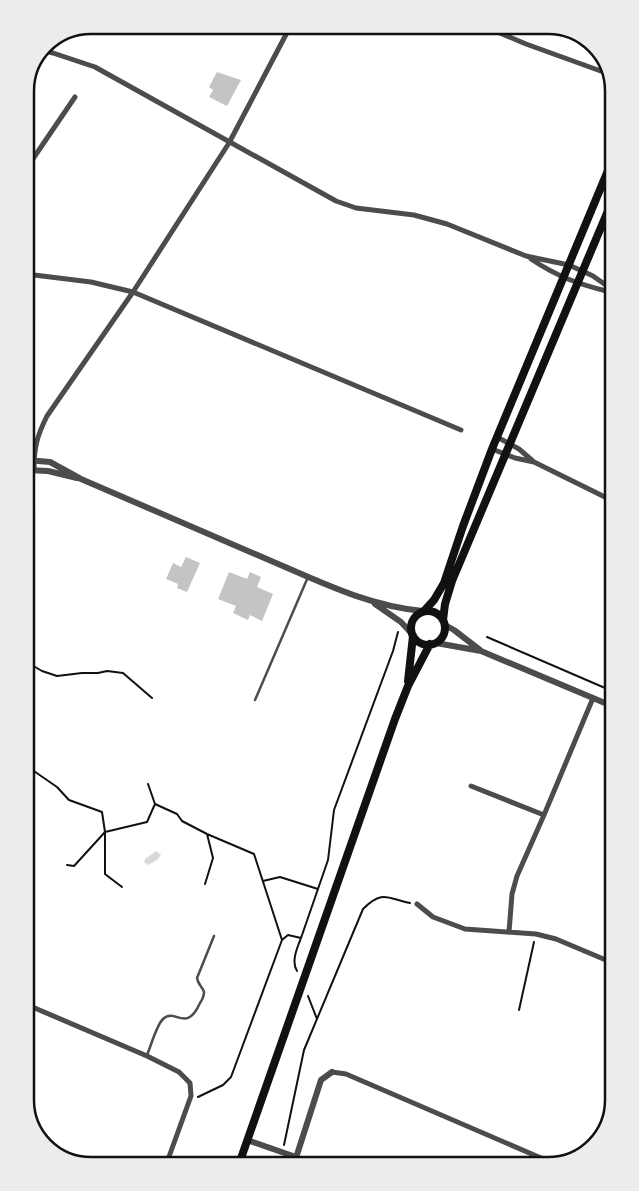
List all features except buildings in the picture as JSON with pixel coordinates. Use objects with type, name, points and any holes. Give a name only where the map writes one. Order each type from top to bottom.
[{"type":"main road","points":[[433,644],[424,644],[413,635],[411,629],[414,618],[434,600],[444,583],[492,449],[605,178]]},
{"type":"main road","points":[[241,1157],[408,686],[433,644],[441,638],[444,632],[445,604],[452,581],[605,218]]},
{"type":"main road","points":[[424,611],[435,612],[444,622]]},
{"type":"main road","points":[[408,686],[413,635]]},
{"type":"street","points":[[34,446],[47,416],[133,292],[229,143],[286,34]]},
{"type":"street","points":[[505,34],[526,44],[602,72]]},
{"type":"street","points":[[49,51],[95,67],[336,201],[356,208],[414,215],[447,224],[526,256],[569,265],[605,285]]},
{"type":"street","points":[[34,157],[75,97]]},
{"type":"street","points":[[526,256],[548,271],[563,278],[577,284],[605,291]]},
{"type":"street","points":[[34,275],[90,282],[133,292],[461,430]]},
{"type":"street","points":[[497,437],[519,449],[534,462]]},
{"type":"street","points":[[492,449],[534,462],[605,497]]},
{"type":"street","points":[[34,460],[50,462],[81,479],[308,577],[370,601],[392,607],[424,611]]},
{"type":"street","points":[[34,470],[48,471],[81,479]]},
{"type":"street","points":[[370,601],[401,622],[413,635]]},
{"type":"street","points":[[444,622],[481,651]]},
{"type":"street","points":[[433,644],[481,651],[605,703]]},
{"type":"street","points":[[509,932],[512,894],[517,876],[593,698]]},
{"type":"street","points":[[471,786],[544,815]]},
{"type":"street","points":[[417,904],[433,917],[465,929],[536,934],[556,939],[605,960]]},
{"type":"street","points":[[34,1008],[147,1056],[179,1072],[190,1083],[191,1096],[169,1157]]},
{"type":"street","points":[[296,1157],[321,1080],[332,1072],[346,1074],[539,1157]]},
{"type":"street","points":[[247,1140],[282,1152],[290,1157]]},
{"type":"lane","points":[[255,700],[308,577]]},
{"type":"lane","points":[[147,1056],[163,1019],[167,1016],[191,1018],[197,1011],[204,995],[197,978],[214,936]]},
{"type":"path","points":[[298,974],[294,967],[296,952],[328,860],[334,810],[393,651],[398,629]]},
{"type":"path","points":[[487,637],[605,688]]},
{"type":"path","points":[[34,666],[57,676],[107,671],[123,673],[152,698]]},
{"type":"path","points":[[34,770],[57,787],[70,800],[102,812],[105,874],[122,887]]},
{"type":"path","points":[[67,865],[74,866],[104,832],[147,822],[155,804],[148,784]]},
{"type":"path","points":[[155,804],[178,814],[182,822],[254,854],[282,940]]},
{"type":"path","points":[[205,884],[213,858],[207,834]]},
{"type":"path","points":[[263,881],[280,877],[318,889]]},
{"type":"path","points":[[282,1152],[304,1050],[363,909],[372,900],[389,896],[404,902],[417,904]]},
{"type":"path","points":[[519,1010],[536,934]]},
{"type":"path","points":[[196,1104],[199,1096],[223,1085],[231,1077],[282,940],[288,935],[301,938]]},
{"type":"path","points":[[307,994],[316,1019]]},
{"type":"shaded area","points":[[156,851],[161,855],[157,860],[148,865],[144,862],[145,859]]}]
